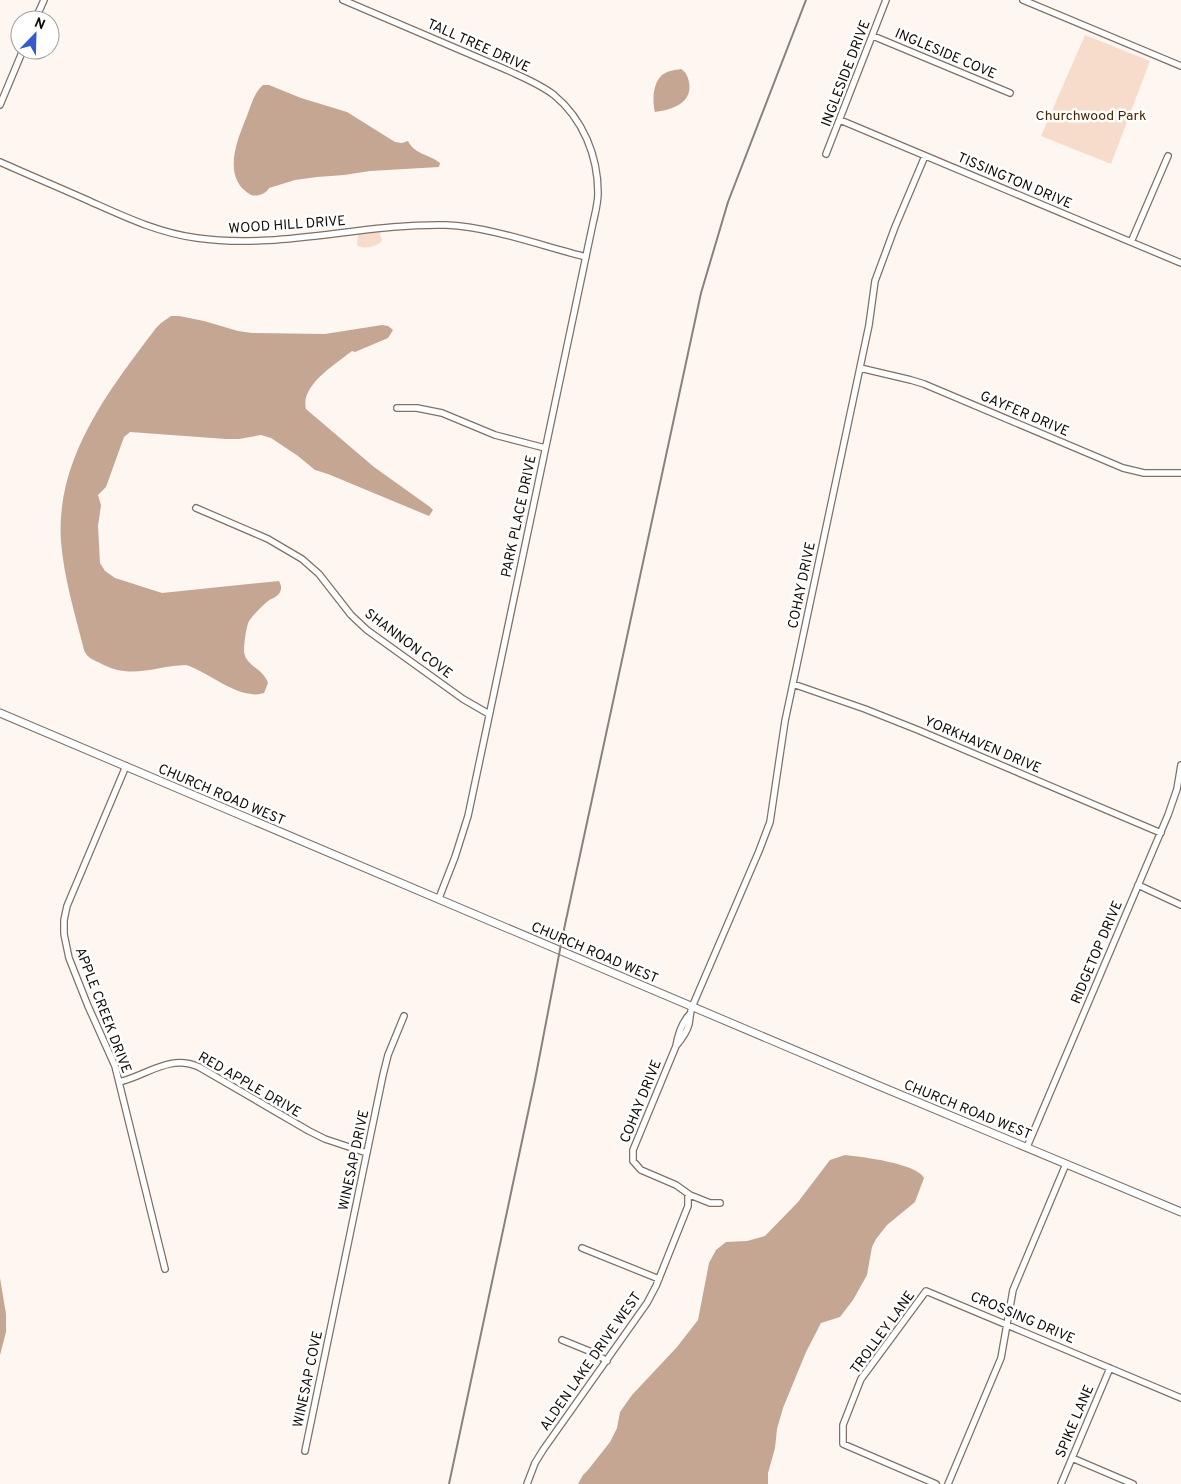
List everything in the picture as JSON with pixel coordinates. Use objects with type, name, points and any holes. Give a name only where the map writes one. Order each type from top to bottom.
[{"type":"street","name":"TALL TREE DRIVE","points":[[343,0],[530,80],[554,95],[572,115],[586,137]]},
{"type":"street","name":"INGLESIDE DRIVE","points":[[826,154],[886,0]]},
{"type":"street","points":[[1023,0],[1181,66]]},
{"type":"street","name":"INGLESIDE COVE","points":[[873,36],[1010,93]]},
{"type":"street","points":[[0,105],[19,60]]},
{"type":"street","name":"TISSINGTON DRIVE","points":[[840,120],[1181,263]]},
{"type":"street","name":"PARK PLACE DRIVE","points":[[439,898],[468,816],[598,195],[594,163],[586,137]]},
{"type":"street","name":"COHAY DRIVE","points":[[688,1194],[676,1186],[640,1170],[632,1157],[638,1137],[676,1046],[689,1025],[689,1015],[692,1007],[767,831],[781,747],[869,325],[875,281],[892,234],[925,156]]},
{"type":"street","points":[[1131,242],[1168,156]]},
{"type":"street","name":"WOOD HILL DRIVE","points":[[0,162],[163,232],[196,238],[220,241],[269,240],[417,226],[453,226],[482,230],[586,257]]},
{"type":"street","name":"GAYFER DRIVE","points":[[860,368],[924,384],[1130,470],[1164,474],[1181,473]]},
{"type":"street","points":[[397,408],[417,408],[442,412],[495,435],[545,448]]},
{"type":"street","name":"SHANNON COVE","points":[[196,508],[268,539],[302,559],[319,574],[351,615],[367,630],[463,699],[489,714]]},
{"type":"street","name":"YORKHAVEN DRIVE","points":[[794,684],[918,730],[1161,833]]},
{"type":"street","name":"CHURCH ROAD WEST","points":[[0,713],[1181,1212]]},
{"type":"street","name":"RIDGETOP DRIVE","points":[[1027,1147],[1161,833],[1175,797],[1181,765]]},
{"type":"street","name":"APPLE CREEK DRIVE","points":[[126,766],[71,896],[64,920],[65,942],[69,958],[88,1006],[111,1055],[166,1268]]},
{"type":"street","points":[[1138,885],[1181,906]]},
{"type":"street","name":"WINESAP DRIVE","points":[[334,1312],[386,1062],[404,1016]]},
{"type":"street","name":"RED APPLE DRIVE","points":[[119,1082],[170,1063],[189,1063],[199,1067],[308,1132],[367,1153]]},
{"type":"street","points":[[948,1484],[1003,1350],[1013,1290],[1066,1164]]},
{"type":"street","points":[[688,1194],[710,1203],[720,1203]]},
{"type":"street","name":"ALDEN LAKE DRIVE WEST","points":[[527,1484],[535,1463],[647,1303],[659,1279],[688,1206],[688,1194]]},
{"type":"street","points":[[582,1248],[659,1279]]},
{"type":"street","name":"CROSSING DRIVE","points":[[926,1291],[1181,1398]]},
{"type":"street","name":"TROLLEY LANE","points":[[926,1291],[861,1379],[843,1425],[842,1444],[936,1484]]},
{"type":"street","name":"WINESAP COVE","points":[[305,1451],[334,1312]]},
{"type":"street","points":[[562,1340],[594,1353],[607,1361]]},
{"type":"street","name":"SPIKE LANE","points":[[1061,1484],[1110,1368]]},
{"type":"street","points":[[1072,1458],[1133,1484]]},
{"type":"green space","name":"Churchwood Park","points":[[1085,35],[1150,61],[1111,164],[1041,136]]},
{"type":"green space","points":[[379,231],[382,240],[380,243],[368,247],[357,245],[358,234]]},
{"type":"shaded area","points":[[681,69],[689,80],[688,95],[680,104],[655,112],[654,93],[658,79],[665,73]]},
{"type":"shaded area","points":[[263,85],[269,85],[301,98],[347,112],[395,142],[402,143],[408,141],[418,152],[440,163],[439,167],[370,171],[295,180],[269,188],[266,192],[256,196],[251,195],[242,188],[236,179],[234,158],[239,136],[251,103]]},
{"type":"shaded area","points":[[171,316],[204,321],[252,333],[325,334],[382,325],[388,326],[393,330],[388,338],[355,352],[352,351],[321,376],[308,392],[306,409],[374,467],[430,507],[433,510],[429,516],[315,470],[271,438],[261,435],[226,439],[130,432],[124,437],[106,487],[98,495],[101,505],[98,526],[100,563],[105,571],[115,578],[162,593],[279,581],[281,591],[251,618],[245,636],[245,656],[266,678],[268,683],[264,693],[245,693],[235,690],[186,665],[132,672],[110,668],[91,659],[84,650],[67,582],[62,556],[61,512],[67,482],[76,454],[89,427],[120,376],[156,328]]},
{"type":"shaded area","points":[[845,1155],[875,1159],[911,1168],[924,1178],[915,1202],[887,1225],[876,1239],[872,1247],[867,1275],[853,1300],[840,1317],[821,1323],[806,1352],[783,1408],[768,1473],[768,1484],[578,1484],[610,1442],[617,1428],[620,1412],[632,1395],[677,1347],[698,1320],[709,1263],[716,1250],[726,1242],[747,1241],[765,1236],[798,1202],[830,1160]]},
{"type":"shaded area","points":[[0,1278],[6,1314],[6,1332],[0,1355]]},
{"type":"railway","points":[[449,1484],[535,1080],[563,934],[701,293],[728,202],[806,0]]}]
